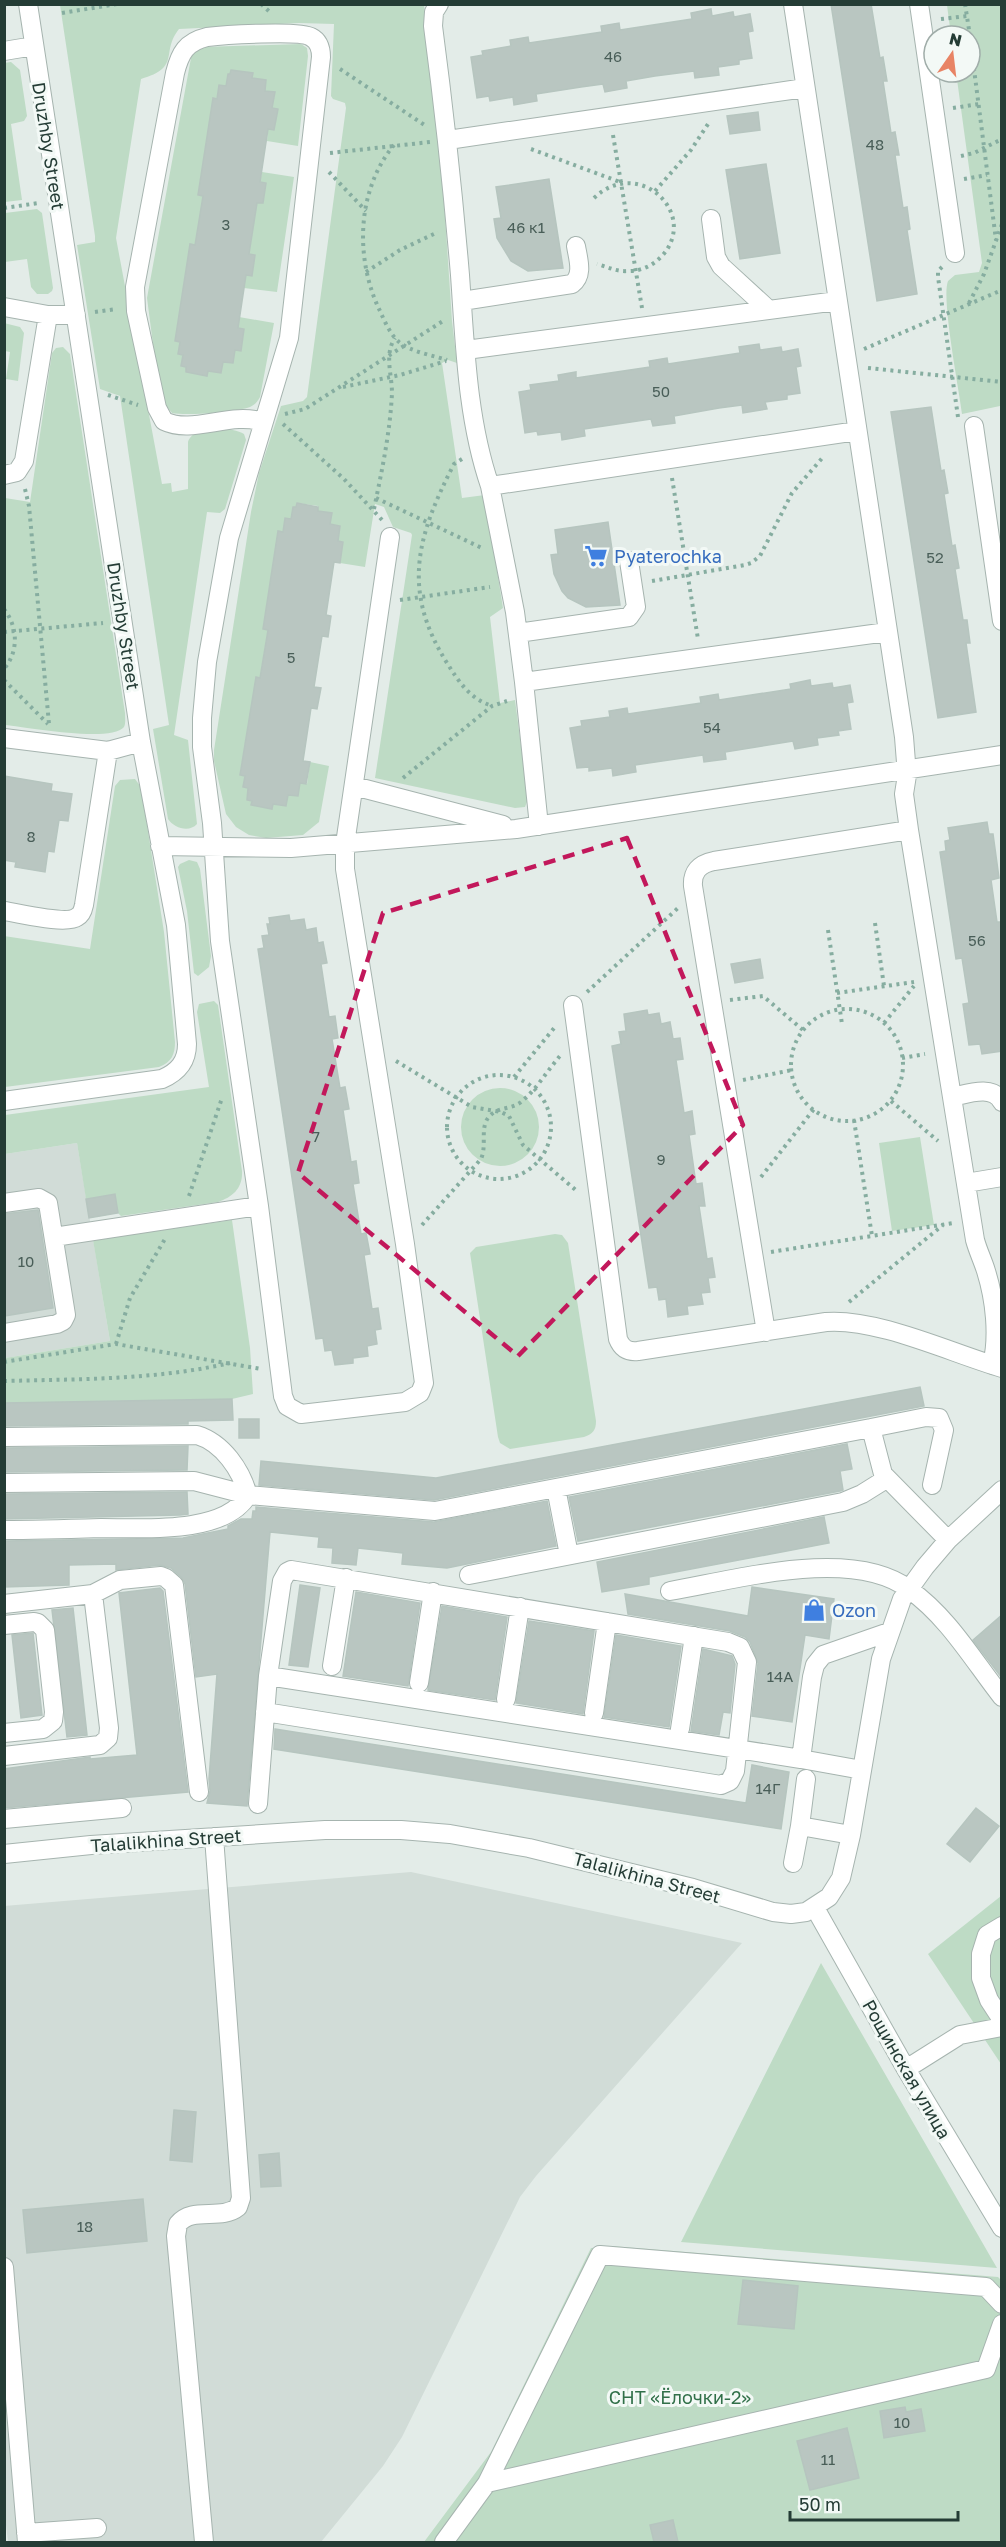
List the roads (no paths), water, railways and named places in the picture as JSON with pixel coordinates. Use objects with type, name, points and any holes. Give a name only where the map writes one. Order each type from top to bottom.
[{"type":"street","name":"Druzhby Street","points":[[4,1101],[162,1079],[176,1072],[184,1062],[187,1038],[178,939],[141,742],[28,4]]},
{"type":"street","points":[[439,4],[434,12],[433,26],[448,140],[466,358],[481,456],[490,486],[518,633],[539,826]]},
{"type":"street","points":[[573,1005],[618,1339],[624,1349],[638,1352],[841,1322],[872,1326],[997,1367],[991,1294],[972,1221],[909,830],[904,794],[907,770],[904,737],[793,4]]},
{"type":"street","points":[[920,13],[955,253]]},
{"type":"street","points":[[265,419],[241,418],[179,425],[164,421],[158,411],[136,310],[135,287],[180,54],[188,45],[207,37],[300,34],[315,40],[320,48],[321,57],[289,338],[265,419],[229,538],[204,689],[202,747],[220,941],[259,1206],[284,1401],[291,1410],[301,1414],[405,1402],[420,1393],[424,1377],[375,1048],[346,881],[345,844],[390,537]]},
{"type":"street","points":[[4,51],[34,46]]},
{"type":"street","points":[[448,140],[805,88]]},
{"type":"street","points":[[711,219],[716,257],[721,266],[769,310]]},
{"type":"street","points":[[462,304],[568,285],[578,279],[576,246]]},
{"type":"street","points":[[466,358],[645,326],[837,301]]},
{"type":"street","points":[[4,307],[48,315],[76,315]]},
{"type":"street","points":[[11,474],[24,461],[48,315]]},
{"type":"street","points":[[974,426],[1002,621]]},
{"type":"street","points":[[490,486],[856,431]]},
{"type":"street","points":[[518,633],[629,617],[636,607],[629,561]]},
{"type":"street","points":[[524,682],[887,632]]},
{"type":"street","points":[[4,738],[108,751],[141,742]]},
{"type":"street","points":[[4,911],[63,920],[74,919],[80,915],[84,905],[108,751]]},
{"type":"street","points":[[160,846],[281,848],[516,829],[1002,755]]},
{"type":"street","points":[[354,786],[516,829]]},
{"type":"street","points":[[766,1332],[694,893],[694,875],[701,865],[707,862],[909,830]]},
{"type":"street","points":[[952,1097],[991,1092],[998,1095],[1002,1102]]},
{"type":"street","points":[[966,1183],[1002,1177]]},
{"type":"street","points":[[4,1203],[35,1198],[46,1201],[54,1237],[65,1318],[57,1324],[4,1333]]},
{"type":"street","points":[[54,1237],[259,1206]]},
{"type":"street","points":[[4,1483],[186,1480],[248,1495],[427,1511],[926,1417],[939,1418],[944,1430],[932,1485]]},
{"type":"street","points":[[871,1428],[878,1462],[886,1479],[948,1540]]},
{"type":"street","points":[[4,1437],[197,1435],[210,1440],[227,1456],[241,1474],[248,1495]]},
{"type":"street","points":[[469,1575],[843,1502],[862,1494],[886,1479]]},
{"type":"street","points":[[556,1488],[569,1555]]},
{"type":"street","points":[[815,1908],[829,1897],[842,1878],[878,1678],[889,1632],[909,1588],[948,1540],[1002,1490]]},
{"type":"street","points":[[4,1530],[187,1526],[230,1513],[241,1505],[248,1495]]},
{"type":"street","points":[[670,1591],[793,1570],[827,1568],[870,1573],[909,1588],[937,1613],[1002,1697]]},
{"type":"street","points":[[258,1804],[265,1712],[268,1676],[284,1576],[287,1572],[296,1570],[735,1643],[746,1657],[747,1667],[733,1776],[726,1784],[721,1785],[265,1712]]},
{"type":"street","points":[[4,1604],[93,1594],[120,1580],[161,1576],[174,1585],[199,1791]]},
{"type":"street","points":[[332,1666],[346,1578]]},
{"type":"street","points":[[419,1683],[433,1592]]},
{"type":"street","points":[[4,1756],[94,1746],[105,1742],[108,1738],[110,1728],[93,1594]]},
{"type":"street","points":[[506,1699],[520,1607]]},
{"type":"street","points":[[4,1625],[34,1622],[45,1630],[54,1712],[53,1721],[47,1727],[4,1733]]},
{"type":"street","points":[[594,1713],[607,1622]]},
{"type":"street","points":[[801,1759],[812,1677],[819,1660],[829,1652],[889,1632]]},
{"type":"street","points":[[680,1729],[694,1636]]},
{"type":"street","points":[[268,1676],[862,1770]]},
{"type":"street","points":[[793,1863],[806,1779]]},
{"type":"street","points":[[4,1819],[122,1808]]},
{"type":"street","points":[[800,1826],[851,1835]]},
{"type":"street","name":"Talalikhina Street","points":[[4,1854],[214,1837],[352,1829],[450,1834],[570,1857],[693,1887],[784,1914],[799,1913],[815,1908]]},
{"type":"street","points":[[204,2542],[177,2230],[178,2224],[186,2217],[234,2210],[238,2207],[241,2198],[214,1837]]},
{"type":"street","name":"Рощинская улица","points":[[815,1908],[906,2069],[1002,2228]]},
{"type":"street","points":[[1002,1926],[987,1935],[981,1954],[981,1978],[989,2000],[1002,2020]]},
{"type":"street","points":[[906,2069],[960,2035],[1002,2027]]},
{"type":"street","points":[[444,2542],[488,2483],[600,2254],[986,2287],[1002,2304]]},
{"type":"street","points":[[4,2267],[26,2538],[97,2528]]},
{"type":"street","points":[[488,2483],[986,2368],[1002,2324]]},
{"type":"place","name":"Pyaterochka","points":[[596,556]]},
{"type":"place","name":"Ozon","points":[[814,1610]]},
{"type":"park label","name":"СНТ «Ёлочки-2»","points":[[680,2397]]}]
